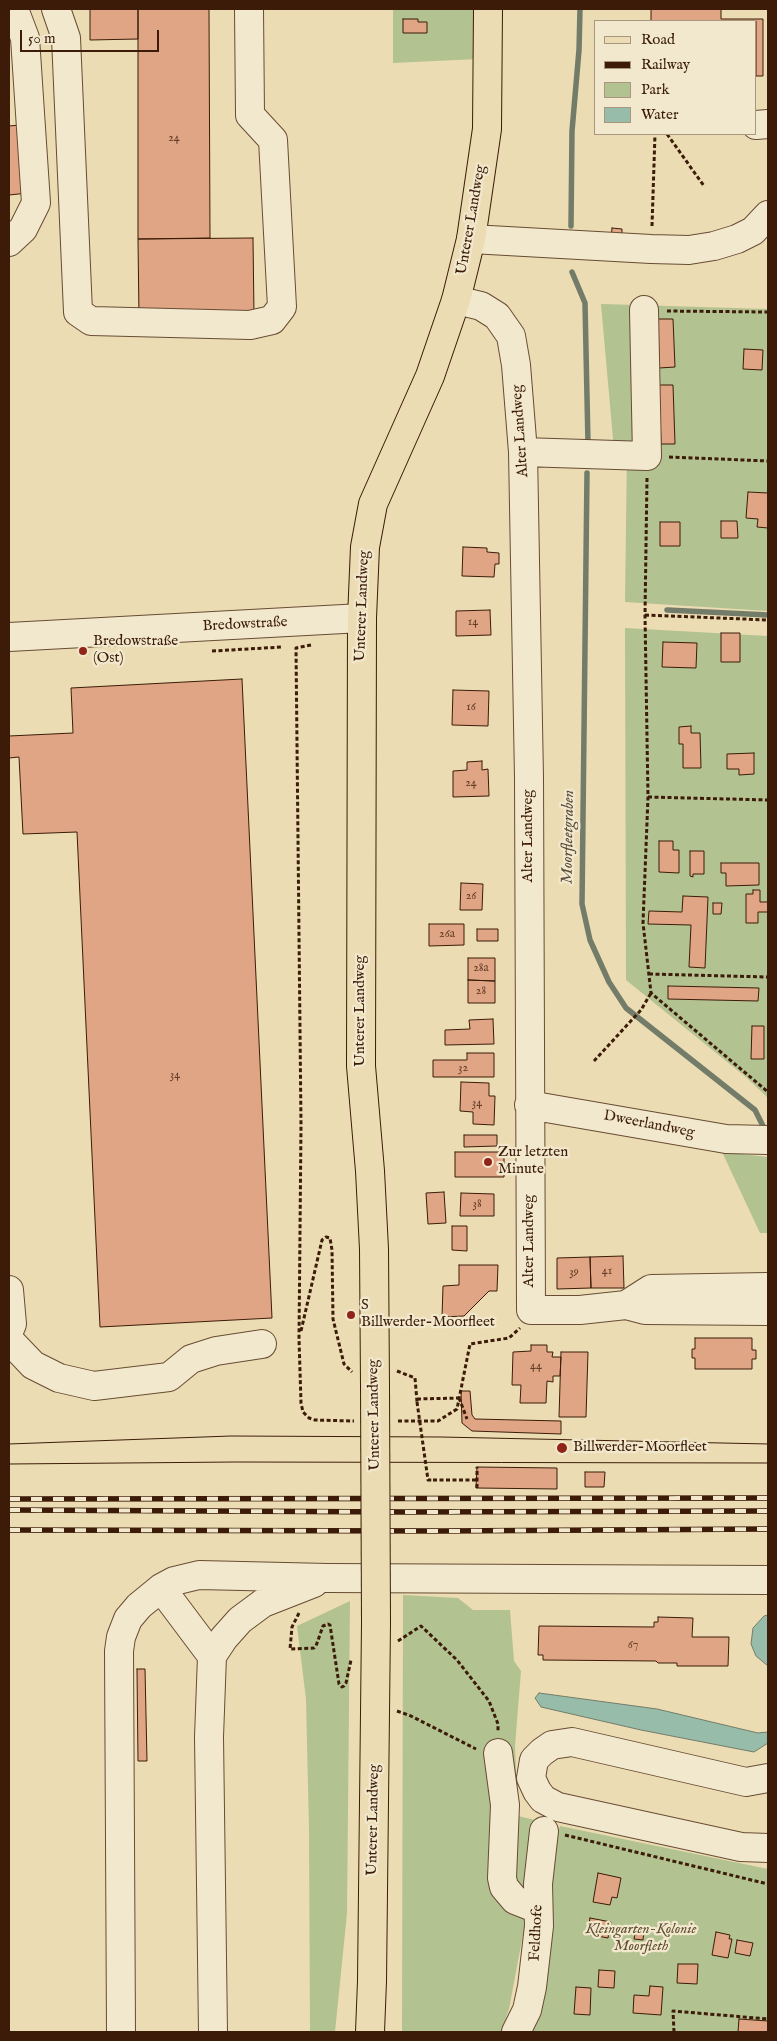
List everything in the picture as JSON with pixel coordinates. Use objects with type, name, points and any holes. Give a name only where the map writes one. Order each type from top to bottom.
[{"type":"main road","name":"Unterer Landweg","points":[[370,2032],[376,1635],[374,1249],[370,1171],[360,1066],[362,618],[365,547],[373,504],[430,376],[456,300],[471,239],[488,129],[488,9]]},
{"type":"street","points":[[9,242],[23,229],[36,203],[25,38],[14,9]]},
{"type":"street","points":[[56,9],[66,38],[78,312],[91,321],[250,325],[272,320],[282,307],[272,140],[250,115],[249,9]]},
{"type":"street","points":[[471,239],[688,250],[714,246],[737,239],[753,231],[768,215]]},
{"type":"street","name":"Alter Landweg","points":[[456,300],[481,306],[497,316],[511,336],[516,365],[524,452],[529,778],[531,1310]]},
{"type":"street","points":[[524,452],[647,456],[644,310]]},
{"type":"street","name":"Bredowstraße","points":[[9,636],[362,618]]},
{"type":"street","name":"Dweerlandweg","points":[[529,1105],[584,1113],[666,1130],[718,1138],[768,1140]]},
{"type":"street","points":[[626,1305],[651,1289],[768,1287]]},
{"type":"street","points":[[9,1290],[12,1324],[9,1331]]},
{"type":"street","points":[[531,1310],[580,1310],[626,1305],[645,1310],[768,1311]]},
{"type":"street","points":[[9,1340],[33,1365],[59,1378],[94,1386],[169,1377],[191,1359],[216,1351],[262,1344]]},
{"type":"street","points":[[120,2032],[119,1651],[121,1637],[128,1619],[161,1588],[174,1581],[199,1575],[328,1578],[768,1580]]},
{"type":"street","points":[[213,2032],[209,1737],[212,1656],[224,1638],[240,1620],[263,1603],[328,1578]]},
{"type":"street","points":[[161,1588],[212,1656]]},
{"type":"street","points":[[768,1778],[746,1782],[572,1742],[552,1745],[542,1752],[534,1760],[530,1778],[543,1798],[558,1807],[741,1847],[768,1848]]},
{"type":"street","points":[[498,1753],[505,1805],[502,1878],[504,1887],[515,1900],[538,1909]]},
{"type":"street","name":"Feldhofe","points":[[516,2032],[527,2010],[532,1987],[537,1944],[538,1884],[544,1831]]},
{"type":"path","points":[[652,232],[655,135]]},
{"type":"path","points":[[668,135],[704,186]]},
{"type":"path","points":[[644,310],[768,312]]},
{"type":"path","points":[[594,1061],[641,1010],[651,993],[643,923],[648,797],[645,614],[647,456],[768,461]]},
{"type":"path","points":[[645,614],[768,620]]},
{"type":"path","points":[[301,1402],[299,1339],[301,1125],[296,648],[319,643],[324,620]]},
{"type":"path","points":[[648,797],[768,800]]},
{"type":"path","points":[[649,974],[768,977]]},
{"type":"path","points":[[651,993],[768,1092]]},
{"type":"path","points":[[299,1339],[322,1240],[326,1237],[330,1238],[332,1250],[333,1319],[344,1364],[353,1373],[375,1381]]},
{"type":"path","points":[[467,1419],[458,1398],[470,1344],[509,1338],[519,1330],[531,1310]]},
{"type":"path","points":[[416,1384],[428,1480],[477,1480]]},
{"type":"path","points":[[417,1401],[458,1398]]},
{"type":"path","points":[[477,1467],[477,1488]]},
{"type":"path","points":[[302,1611],[292,1627],[290,1649],[314,1648],[323,1626],[328,1624],[330,1626],[339,1684],[342,1687],[346,1683],[352,1654],[355,1651],[376,1635],[390,1648],[421,1626],[457,1660],[489,1701],[498,1724],[498,1753],[479,1751],[411,1716],[392,1709],[375,1697]]},
{"type":"path","points":[[544,1831],[768,1884]]},
{"type":"path","points":[[674,2032],[673,2011],[768,2019]]},
{"type":"green space","points":[[393,9],[477,9],[477,59],[393,63]]},
{"type":"green space","points":[[601,304],[768,309],[768,611],[625,602],[627,450],[614,450]]},
{"type":"green space","points":[[625,628],[768,636],[768,1098],[747,1078],[626,980]]},
{"type":"green space","points":[[722,1152],[768,1157],[768,1233],[760,1233]]},
{"type":"green space","points":[[403,1595],[458,1598],[473,1610],[510,1610],[514,1661],[521,1671],[515,1746],[518,1816],[544,1822],[509,2009],[501,2032],[402,2032]]},
{"type":"green space","points":[[350,1601],[347,1913],[335,2032],[310,2032],[306,1699],[297,1626]]},
{"type":"green space","name":"Kleingarten-Kolonie Moorfleth","points":[[560,1826],[768,1869],[768,2032],[525,2032],[549,1857]]},
{"type":"water","points":[[768,1615],[768,1666],[756,1656],[751,1644],[753,1628],[764,1616]]},
{"type":"water","points":[[539,1693],[657,1709],[758,1733],[768,1732],[768,1743],[754,1752],[641,1730],[541,1707],[535,1698]]},
{"type":"building","points":[[90,9],[138,9],[138,39],[90,40]]},
{"type":"building","points":[[138,9],[209,9],[210,238],[138,239]]},
{"type":"building","points":[[651,9],[721,9],[721,19],[763,19],[763,76],[757,76],[757,20],[651,20]]},
{"type":"building","points":[[403,19],[418,19],[418,22],[427,22],[427,33],[403,33]]},
{"type":"building","points":[[20,125],[28,193],[9,195],[9,126]]},
{"type":"building","points":[[612,228],[622,229],[622,241],[611,241]]},
{"type":"building","points":[[253,238],[254,315],[139,317],[138,239]]},
{"type":"building","points":[[658,319],[673,319],[675,367],[659,368]]},
{"type":"building","points":[[744,349],[763,350],[762,370],[743,369]]},
{"type":"building","points":[[659,385],[673,385],[675,444],[661,444]]},
{"type":"building","points":[[748,492],[768,493],[768,528],[757,527],[758,519],[746,518]]},
{"type":"building","points":[[721,521],[737,521],[738,538],[721,538]]},
{"type":"building","points":[[660,522],[680,522],[680,546],[660,546]]},
{"type":"building","points":[[463,547],[487,548],[487,552],[499,553],[499,564],[495,564],[494,577],[462,576]]},
{"type":"building","points":[[490,610],[491,635],[456,636],[456,611]]},
{"type":"building","points":[[721,633],[740,633],[740,662],[721,662]]},
{"type":"building","points":[[663,642],[697,643],[696,668],[662,667]]},
{"type":"building","points":[[242,679],[272,1318],[100,1327],[77,832],[23,834],[19,757],[9,758],[9,736],[73,733],[71,688]]},
{"type":"building","points":[[453,690],[489,691],[488,726],[452,725]]},
{"type":"building","points":[[691,726],[691,733],[700,733],[701,768],[683,768],[683,744],[679,744],[679,727]]},
{"type":"building","points":[[754,753],[754,774],[739,775],[739,769],[727,769],[727,754]]},
{"type":"building","points":[[482,761],[482,770],[488,769],[489,796],[453,797],[453,771],[467,770],[467,762]]},
{"type":"building","points":[[659,841],[673,841],[673,850],[679,850],[679,873],[659,872]]},
{"type":"building","points":[[690,851],[704,851],[704,874],[693,874],[693,877],[690,876]]},
{"type":"building","points":[[721,863],[759,863],[759,885],[726,886],[726,873],[721,873]]},
{"type":"building","points":[[461,883],[483,884],[482,910],[460,910]]},
{"type":"building","points":[[753,890],[760,890],[760,902],[768,902],[768,912],[758,912],[758,923],[746,923],[746,894],[753,894]]},
{"type":"building","points":[[683,896],[708,897],[705,968],[689,967],[691,925],[648,924],[649,911],[682,912]]},
{"type":"building","points":[[713,903],[722,903],[721,914],[713,914]]},
{"type":"building","points":[[429,924],[464,924],[464,945],[429,946]]},
{"type":"building","points":[[477,929],[498,929],[498,941],[477,941]]},
{"type":"building","points":[[468,958],[495,958],[495,981],[468,980]]},
{"type":"building","points":[[468,980],[495,981],[495,1003],[468,1003]]},
{"type":"building","points":[[668,986],[759,988],[758,1001],[668,999]]},
{"type":"building","points":[[493,1019],[494,1044],[445,1045],[445,1030],[470,1029],[469,1020]]},
{"type":"building","points":[[752,1026],[764,1026],[764,1059],[751,1059]]},
{"type":"building","points":[[467,1053],[494,1053],[494,1077],[433,1077],[433,1060],[467,1060]]},
{"type":"building","points":[[461,1082],[489,1083],[489,1096],[495,1096],[494,1125],[473,1124],[473,1112],[460,1111]]},
{"type":"building","points":[[464,1135],[497,1135],[497,1146],[464,1147]]},
{"type":"building","points":[[455,1152],[504,1152],[504,1177],[455,1177]]},
{"type":"building","points":[[444,1192],[446,1223],[428,1224],[426,1193]]},
{"type":"building","points":[[461,1193],[494,1194],[494,1216],[460,1216]]},
{"type":"building","points":[[452,1226],[467,1226],[467,1251],[452,1250]]},
{"type":"building","points":[[623,1256],[624,1288],[591,1288],[590,1257]]},
{"type":"building","points":[[590,1257],[591,1288],[557,1289],[557,1258]]},
{"type":"building","points":[[459,1265],[498,1265],[497,1291],[489,1291],[464,1316],[442,1317],[443,1286],[459,1285]]},
{"type":"building","points":[[695,1338],[752,1338],[752,1350],[756,1350],[756,1359],[752,1359],[752,1369],[695,1369],[695,1358],[692,1358],[692,1349],[695,1349]]},
{"type":"building","points":[[531,1345],[547,1345],[547,1352],[553,1352],[552,1357],[561,1357],[560,1376],[553,1376],[553,1382],[547,1381],[546,1403],[520,1403],[521,1385],[512,1385],[513,1352],[531,1351]]},
{"type":"building","points":[[561,1352],[588,1352],[586,1417],[559,1417]]},
{"type":"building","points":[[461,1391],[470,1391],[472,1415],[475,1419],[561,1421],[561,1434],[472,1431],[462,1423]]},
{"type":"building","points":[[477,1467],[557,1468],[557,1489],[476,1488]]},
{"type":"building","points":[[585,1472],[605,1472],[604,1487],[585,1487]]},
{"type":"building","points":[[658,1617],[693,1618],[692,1637],[729,1637],[728,1666],[677,1666],[677,1663],[658,1663],[656,1661],[543,1660],[543,1655],[538,1655],[539,1626],[654,1627],[654,1622],[658,1622]]},
{"type":"building","points":[[137,1669],[145,1669],[147,1761],[138,1761]]},
{"type":"building","points":[[598,1873],[621,1878],[617,1898],[612,1897],[610,1905],[593,1902]]},
{"type":"building","points":[[590,1918],[611,1922],[608,1938],[587,1934]]},
{"type":"building","points":[[636,1929],[644,1930],[643,1940],[634,1939]]},
{"type":"building","points":[[716,1932],[730,1935],[729,1939],[732,1939],[728,1958],[712,1955]]},
{"type":"building","points":[[737,1940],[753,1943],[750,1956],[735,1953]]},
{"type":"building","points":[[678,1964],[698,1964],[697,1984],[677,1983]]},
{"type":"building","points":[[599,1970],[615,1971],[614,1988],[598,1987]]},
{"type":"building","points":[[650,1986],[663,1987],[661,2015],[633,2013],[634,1995],[649,1996]]},
{"type":"building","points":[[576,1987],[591,1988],[590,2015],[574,2014]]},
{"type":"building","points":[[739,2019],[768,2021],[768,2032],[738,2032]]},
{"type":"waterway","points":[[571,226],[572,131],[579,50],[580,9]]},
{"type":"waterway","points":[[572,272],[585,303],[588,444]]},
{"type":"waterway","name":"Moorfleetgraben","points":[[587,473],[582,904],[590,940],[609,982],[626,1008],[755,1110],[763,1126]]},
{"type":"waterway","points":[[667,610],[768,615]]},
{"type":"tram line","points":[[9,1444],[231,1436],[441,1437],[768,1444]]},
{"type":"tram line","points":[[9,1464],[235,1462],[768,1463]]},
{"type":"railway","points":[[9,1499],[768,1498]]},
{"type":"railway","points":[[9,1510],[768,1511]]},
{"type":"railway","points":[[9,1530],[441,1531],[768,1529]]},
{"type":"place","name":"Bredowstraße (Ost)","points":[[83,651]]},
{"type":"place","name":"Zur letzten Minute","points":[[488,1162]]},
{"type":"place","name":"S Billwerder-Moorfleet","points":[[351,1315]]},
{"type":"place","name":"Billwerder-Moorfleet","points":[[562,1448]]}]
